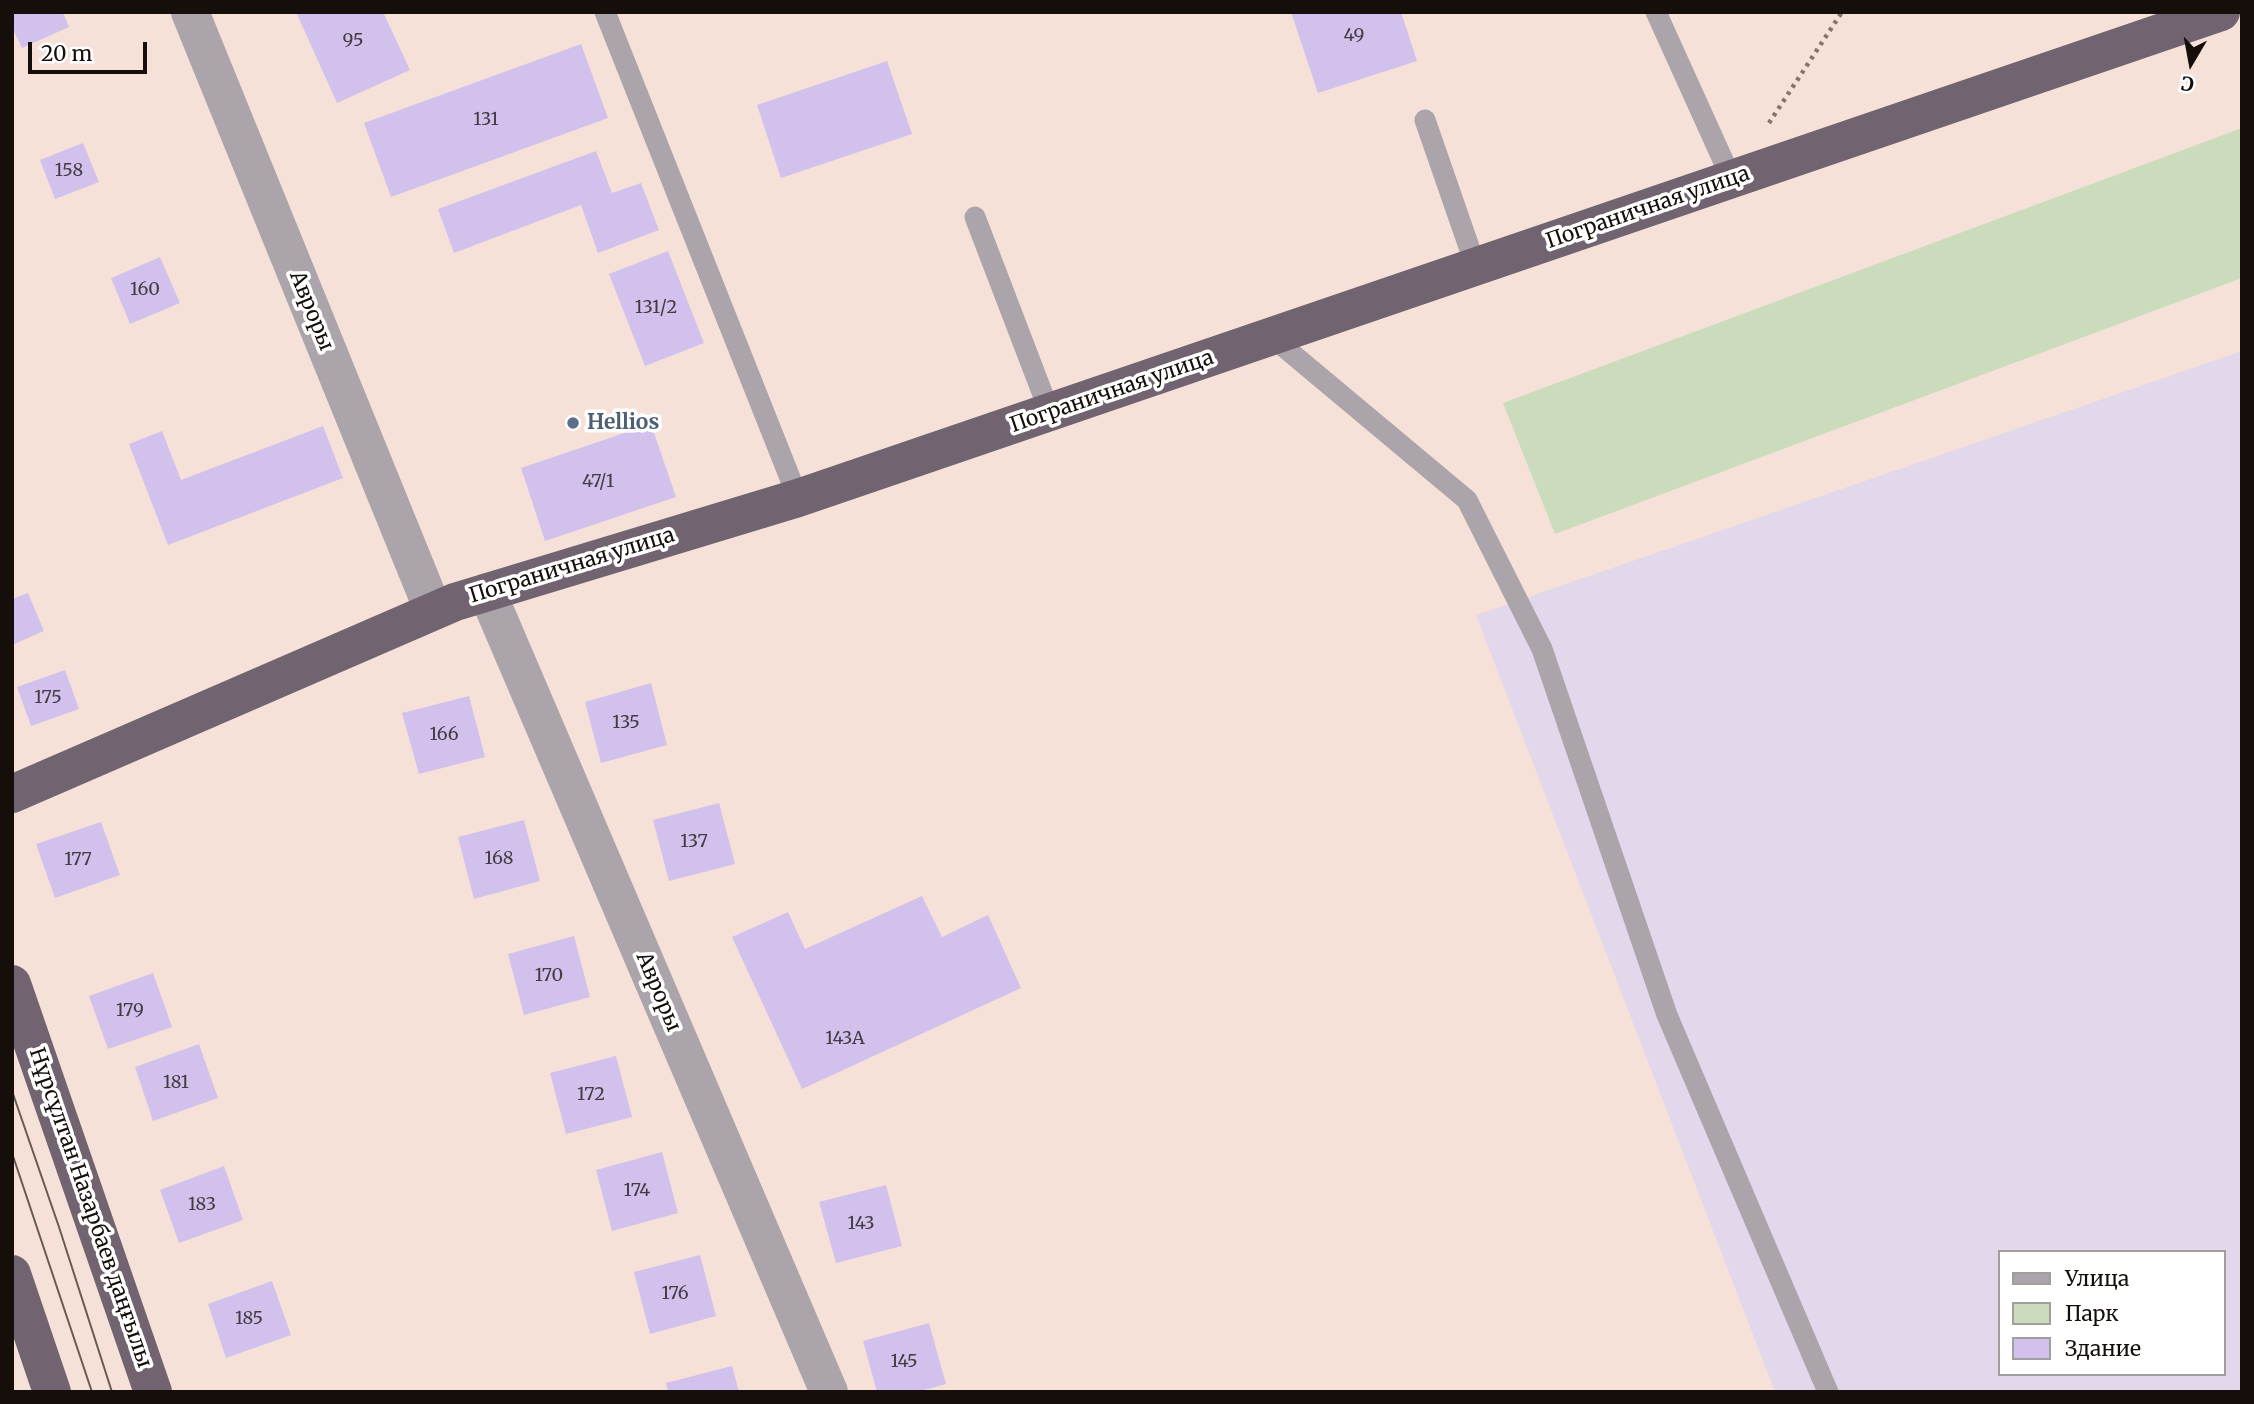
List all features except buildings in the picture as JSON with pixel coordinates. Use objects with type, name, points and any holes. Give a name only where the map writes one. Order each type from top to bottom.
[{"type":"highway","name":"Пограничная улица","points":[[12,794],[432,610],[798,498],[2221,12]]},
{"type":"highway","name":"Нұрсұлтан Назарбаев даңғылы","points":[[12,984],[153,1392]]},
{"type":"highway","points":[[12,1274],[52,1392]]},
{"type":"street","name":"Авроры","points":[[190,12],[432,610]]},
{"type":"street","name":"Авроры","points":[[487,592],[829,1392]]},
{"type":"lane","points":[[605,12],[798,498]]},
{"type":"lane","points":[[1656,12],[1732,180]]},
{"type":"lane","points":[[1425,120],[1476,267]]},
{"type":"lane","points":[[975,218],[1050,413]]},
{"type":"lane","points":[[1272,337],[1467,500],[1542,649],[1667,1015],[1828,1392]]},
{"type":"path","points":[[1769,124],[1842,12]]},
{"type":"shaded area","points":[[2242,351],[2242,1392],[1775,1392],[1476,615]]},
{"type":"green space","points":[[2242,128],[2242,278],[1555,534],[1503,403]]},
{"type":"tram line","points":[[12,1091],[112,1392]]},
{"type":"tram line","points":[[12,1153],[92,1392]]},
{"type":"place","name":"Hellios","points":[[573,423]]}]
